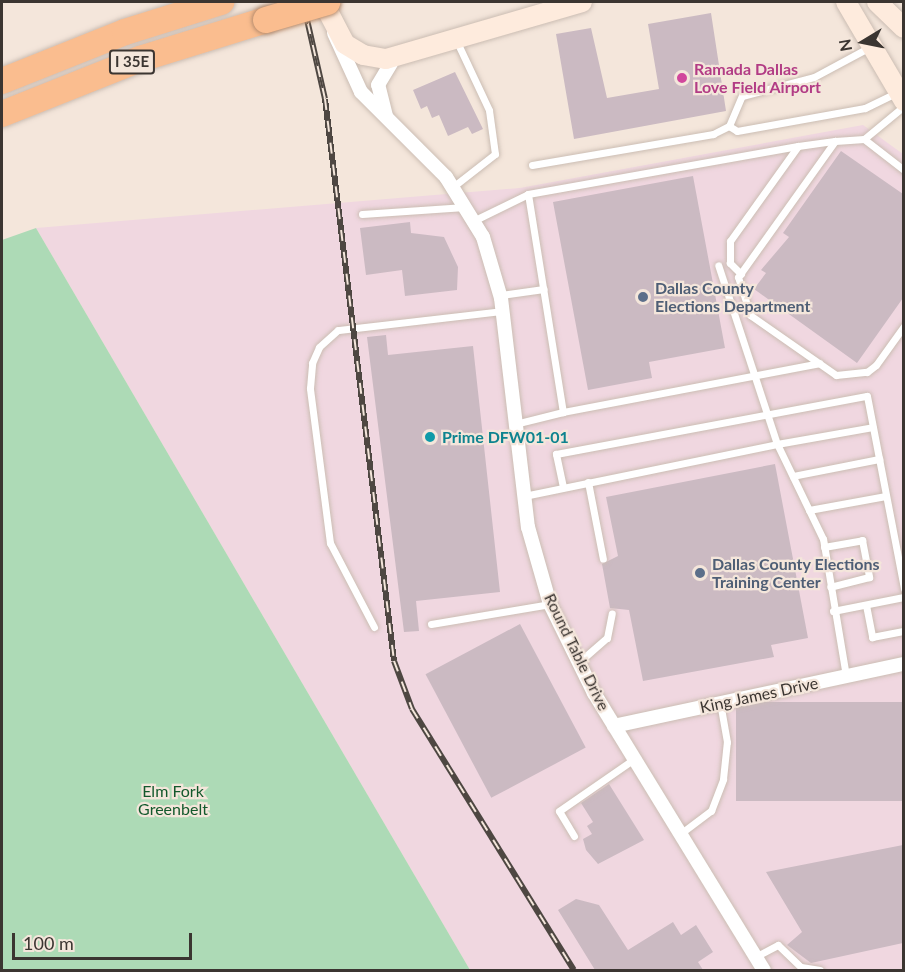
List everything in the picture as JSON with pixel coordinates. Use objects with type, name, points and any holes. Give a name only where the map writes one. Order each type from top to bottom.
[{"type":"highway","name":"I 35E","points":[[2,81],[125,32],[221,2]]},
{"type":"highway","name":"I 35E","points":[[2,114],[140,59],[325,2]]},
{"type":"main road","points":[[325,2],[333,28],[363,55],[394,58],[582,2]]},
{"type":"main road","points":[[846,2],[868,48],[902,96]]},
{"type":"main road","points":[[877,2],[903,28]]},
{"type":"street","name":"Round Table Drive","points":[[333,28],[353,79],[454,186],[475,220],[501,295],[523,496],[550,604],[578,663],[614,726],[764,970]]},
{"type":"street","name":"Round Table Drive","points":[[386,116],[378,85],[394,58]]},
{"type":"street","name":"King James Drive","points":[[614,726],[903,664]]},
{"type":"lane","points":[[454,186],[495,154],[489,110],[456,40]]},
{"type":"lane","points":[[532,165],[713,135],[729,126],[742,96],[814,77],[868,48]]},
{"type":"lane","points":[[729,126],[737,131],[865,108],[902,96]]},
{"type":"lane","points":[[864,140],[902,96]]},
{"type":"lane","points":[[475,220],[528,194],[835,141],[864,140],[903,170]]},
{"type":"lane","points":[[741,273],[835,141]]},
{"type":"lane","points":[[798,146],[729,240],[730,263],[741,273],[750,315],[836,375],[867,372],[903,326]]},
{"type":"lane","points":[[528,194],[563,412]]},
{"type":"lane","points":[[362,214],[468,207]]},
{"type":"lane","points":[[718,265],[756,376],[772,413],[777,444],[810,510],[824,547],[833,611],[846,676]]},
{"type":"lane","points":[[501,295],[543,289]]},
{"type":"lane","points":[[374,627],[330,543],[310,388],[312,363],[319,347],[338,330],[502,311]]},
{"type":"lane","points":[[515,423],[819,363]]},
{"type":"lane","points":[[563,488],[556,454],[867,396],[903,588]]},
{"type":"lane","points":[[523,496],[777,444],[873,427]]},
{"type":"lane","points":[[793,476],[879,459]]},
{"type":"lane","points":[[588,482],[603,559]]},
{"type":"lane","points":[[810,510],[886,496]]},
{"type":"lane","points":[[824,547],[862,540],[869,577],[830,587]]},
{"type":"lane","points":[[833,611],[903,597]]},
{"type":"lane","points":[[431,624],[550,604]]},
{"type":"lane","points":[[866,605],[872,637],[903,631]]},
{"type":"lane","points":[[578,663],[607,638],[612,613]]},
{"type":"lane","points":[[680,834],[711,812],[723,779],[727,742],[720,703]]},
{"type":"lane","points":[[574,836],[559,811],[634,759]]},
{"type":"lane","points":[[755,957],[778,945],[801,967],[820,970]]},
{"type":"shaded area","points":[[863,125],[903,154],[903,970],[470,970],[36,228],[520,188]]},
{"type":"green space","name":"Elm Fork Greenbelt","points":[[36,228],[470,970],[2,970],[2,240]]},
{"type":"building","name":"Ramada Dallas Love Field Airport","points":[[711,13],[726,111],[574,139],[556,34],[591,28],[607,98],[659,89],[648,24]]},
{"type":"building","points":[[455,72],[483,129],[472,134],[468,127],[448,136],[439,115],[432,118],[427,106],[421,109],[413,90]]},
{"type":"building","points":[[841,151],[903,194],[903,298],[857,363],[754,289],[766,273],[761,270],[789,237],[783,233]]},
{"type":"building","name":"Dallas County Elections Department","points":[[693,176],[725,348],[649,362],[652,378],[588,390],[553,202]]},
{"type":"building","points":[[410,222],[411,233],[444,237],[458,267],[457,290],[405,296],[402,270],[366,275],[360,228]]},
{"type":"building","name":"Prime DFW01-01","points":[[386,335],[388,355],[473,346],[500,592],[416,601],[419,631],[404,632],[367,337]]},
{"type":"building","name":"Dallas County Elections Training Center","points":[[775,464],[808,638],[771,645],[774,657],[643,681],[629,610],[610,608],[602,564],[618,556],[606,497]]},
{"type":"building","points":[[520,624],[586,748],[491,798],[426,674]]},
{"type":"building","points":[[736,702],[903,702],[903,801],[736,801]]},
{"type":"building","points":[[609,784],[644,840],[598,864],[586,850],[583,839],[592,834],[587,826],[593,822],[581,803]]},
{"type":"building","points":[[903,845],[903,943],[811,963],[787,945],[802,932],[766,872]]},
{"type":"building","points":[[576,899],[599,905],[628,950],[673,922],[681,935],[696,925],[713,952],[698,962],[703,970],[595,970],[558,910]]},
{"type":"railway","points":[[303,2],[325,99],[394,661],[412,709],[574,970]]},
{"type":"place","name":"Ramada Dallas Love Field Airport","points":[[682,78]]},
{"type":"place","name":"Dallas County Elections Department","points":[[643,297]]},
{"type":"place","name":"Prime DFW01-01","points":[[430,437]]},
{"type":"place","name":"Dallas County Elections Training Center","points":[[700,573]]}]
